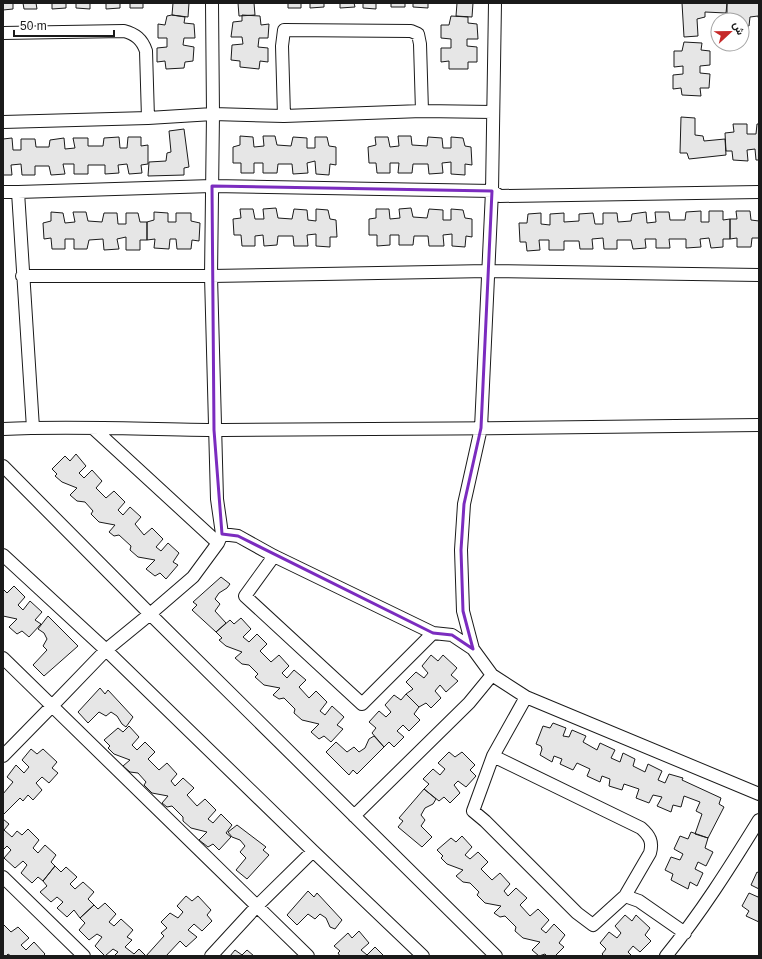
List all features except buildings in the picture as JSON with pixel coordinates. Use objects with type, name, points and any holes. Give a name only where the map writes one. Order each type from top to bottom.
[{"type":"street","points":[[3,756],[106,650],[193,577],[220,538],[214,430],[211,276],[213,114],[212,3]]},
{"type":"street","points":[[495,3],[492,191],[481,428],[464,504],[462,550],[463,612],[473,649],[492,675],[526,697],[759,794]]},
{"type":"street","points":[[284,116],[282,46],[284,30],[411,30],[418,34],[420,44],[422,111]]},
{"type":"street","points":[[3,33],[124,31],[136,35],[144,45],[146,51],[148,118]]},
{"type":"street","points":[[3,122],[148,118],[213,114],[284,116],[422,111],[493,112]]},
{"type":"street","points":[[3,192],[212,186],[492,191],[500,196],[759,192]]},
{"type":"street","points":[[18,192],[22,276],[33,428]]},
{"type":"street","points":[[22,276],[211,276],[488,271],[759,275]]},
{"type":"street","points":[[3,429],[93,428],[214,430],[759,425]]},
{"type":"street","points":[[93,428],[220,538],[238,536],[274,556],[433,633],[452,636],[473,649]]},
{"type":"street","points":[[3,466],[150,614],[496,956]]},
{"type":"street","points":[[3,555],[106,650],[312,851],[423,956]]},
{"type":"street","points":[[274,556],[245,596],[362,704],[433,633]]},
{"type":"street","points":[[3,658],[308,956]]},
{"type":"street","points":[[354,816],[469,703],[492,675]]},
{"type":"street","points":[[493,756],[641,828],[647,833],[652,845],[650,853],[625,896],[593,925],[577,913],[485,821],[472,811],[493,756],[526,697]]},
{"type":"street","points":[[666,956],[715,892],[759,820]]},
{"type":"street","points":[[211,956],[257,906],[312,851]]},
{"type":"street","points":[[3,877],[84,956]]},
{"type":"street","points":[[625,896],[639,901],[685,933]]},
{"type":"highlighted area","points":[[212,186],[492,191],[481,428],[464,504],[461,550],[463,611],[473,649],[452,635],[433,633],[238,536],[222,534],[214,430]]}]
